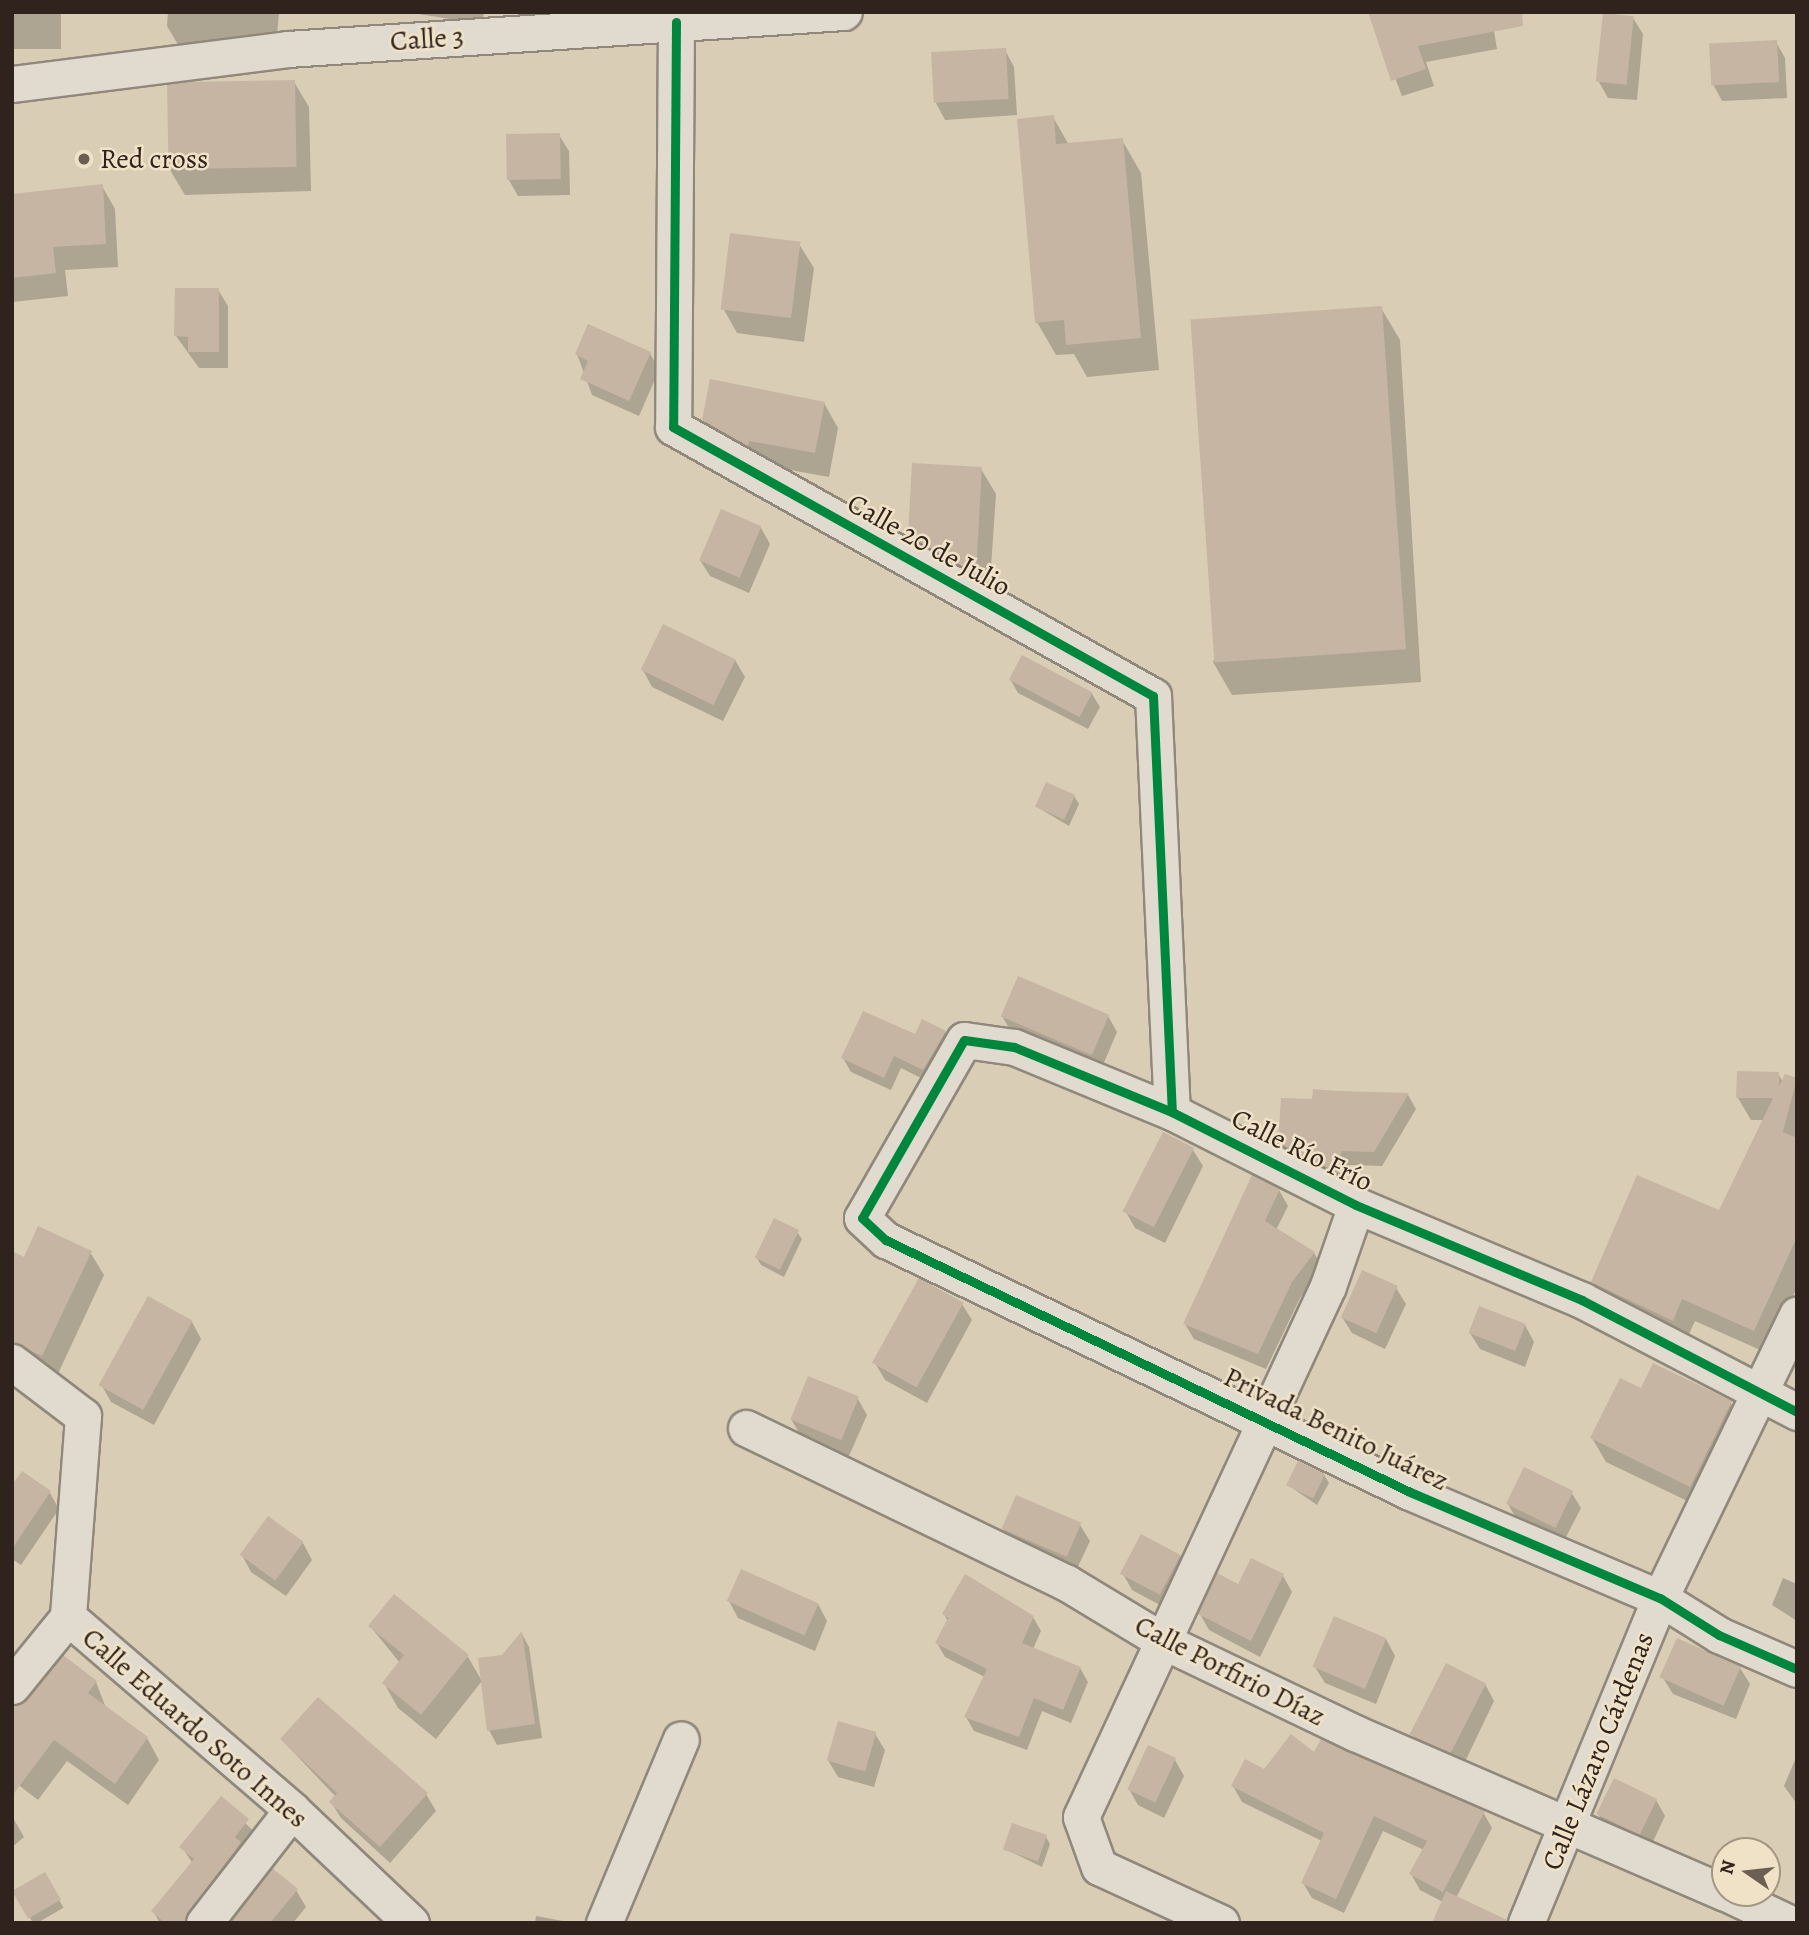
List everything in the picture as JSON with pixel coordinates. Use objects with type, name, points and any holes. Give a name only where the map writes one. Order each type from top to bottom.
[{"type":"street","name":"Calle 3","points":[[12,84],[288,49],[844,12]]},
{"type":"street","name":"Calle 20 de Julio","points":[[676,22],[673,427],[1153,696],[1172,1112]]},
{"type":"street","name":"Calle Río Frío","points":[[862,1218],[964,1040],[1014,1047],[1172,1112],[1356,1205],[1582,1300],[1758,1395],[1797,1412]]},
{"type":"street","points":[[1221,1923],[1099,1867],[1081,1816],[1328,1286],[1356,1205]]},
{"type":"street","name":"Privada Benito Juárez","points":[[862,1218],[886,1240],[1265,1419],[1410,1492],[1660,1598],[1719,1635],[1797,1669]]},
{"type":"street","name":"Calle Lázaro Cárdenas","points":[[1526,1923],[1570,1822],[1660,1598],[1797,1314]]},
{"type":"street","name":"Calle Eduardo Soto Innes","points":[[12,1362],[83,1416],[68,1617],[292,1810],[411,1923]]},
{"type":"street","name":"Calle Porfirio Díaz","points":[[746,1428],[1067,1583],[1163,1641],[1355,1733],[1570,1822],[1711,1887]]},
{"type":"street","points":[[12,1686],[68,1617]]},
{"type":"street","points":[[604,1923],[681,1740]]},
{"type":"street","points":[[204,1923],[292,1810]]},
{"type":"street","name":"Calle Porfirio Díaz","points":[[1755,1907],[1789,1923]]},
{"type":"building","points":[[1368,12],[1522,12],[1523,26],[1418,46],[1426,69],[1391,81]]},
{"type":"building","points":[[1603,13],[1634,16],[1627,85],[1596,82]]},
{"type":"building","points":[[1777,40],[1779,82],[1711,86],[1709,44]]},
{"type":"building","points":[[1006,48],[1009,99],[934,103],[931,52]]},
{"type":"building","points":[[295,80],[297,167],[169,169],[167,82]]},
{"type":"building","points":[[1054,115],[1056,144],[1123,138],[1141,338],[1066,345],[1064,320],[1035,323],[1017,119]]},
{"type":"building","points":[[560,133],[561,179],[507,180],[506,134]]},
{"type":"building","points":[[103,184],[106,244],[53,247],[56,273],[12,278],[12,194]]},
{"type":"building","points":[[730,233],[800,242],[791,318],[721,309]]},
{"type":"building","points":[[175,288],[219,288],[219,352],[188,352],[188,337],[174,336]]},
{"type":"building","points":[[1382,306],[1406,649],[1214,663],[1190,319]]},
{"type":"building","points":[[588,324],[651,352],[629,401],[580,379],[588,361],[575,354]]},
{"type":"building","points":[[710,379],[825,402],[815,453],[749,441],[748,446],[702,420]]},
{"type":"building","points":[[912,463],[982,467],[976,574],[908,535]]},
{"type":"building","points":[[721,509],[762,526],[740,578],[699,561]]},
{"type":"building","points":[[663,624],[736,660],[713,705],[641,670]]},
{"type":"building","points":[[1022,655],[1093,693],[1079,717],[1009,680]]},
{"type":"building","points":[[1046,782],[1075,795],[1064,820],[1035,807]]},
{"type":"building","points":[[1018,976],[1109,1015],[1092,1055],[1001,1017]]},
{"type":"building","points":[[863,1011],[915,1034],[922,1019],[946,1031],[923,1070],[894,1056],[884,1078],[841,1058]]},
{"type":"building","points":[[1737,1071],[1779,1072],[1779,1086],[1785,1074],[1797,1078],[1783,1132],[1797,1138],[1797,1237],[1754,1331],[1682,1299],[1673,1321],[1591,1282],[1637,1175],[1719,1210],[1773,1098],[1736,1098]]},
{"type":"building","points":[[1313,1089],[1409,1093],[1374,1152],[1342,1151],[1334,1171],[1278,1143],[1281,1098],[1312,1099]]},
{"type":"building","points":[[1163,1132],[1194,1148],[1154,1227],[1123,1211]]},
{"type":"building","points":[[1252,1175],[1280,1189],[1265,1221],[1315,1252],[1292,1282],[1258,1354],[1183,1324]]},
{"type":"building","points":[[774,1218],[799,1230],[780,1270],[755,1258]]},
{"type":"building","points":[[38,1226],[92,1251],[42,1356],[12,1342],[12,1251],[24,1257]]},
{"type":"building","points":[[1362,1270],[1398,1286],[1376,1333],[1341,1318]]},
{"type":"building","points":[[919,1278],[964,1303],[917,1388],[872,1363]]},
{"type":"building","points":[[148,1296],[193,1321],[143,1410],[99,1385]]},
{"type":"building","points":[[1479,1306],[1526,1324],[1515,1351],[1469,1333]]},
{"type":"building","points":[[1653,1363],[1732,1401],[1690,1487],[1590,1438],[1620,1378],[1641,1388]]},
{"type":"building","points":[[808,1376],[859,1397],[841,1440],[790,1420]]},
{"type":"building","points":[[1298,1461],[1325,1474],[1313,1498],[1286,1485]]},
{"type":"building","points":[[1524,1467],[1573,1491],[1555,1528],[1506,1504]]},
{"type":"building","points":[[22,1471],[51,1491],[12,1549],[12,1485]]},
{"type":"building","points":[[1016,1495],[1081,1523],[1067,1557],[1002,1529]]},
{"type":"building","points":[[268,1516],[304,1542],[275,1581],[240,1555]]},
{"type":"building","points":[[1141,1534],[1181,1555],[1160,1595],[1120,1574]]},
{"type":"building","points":[[1251,1558],[1284,1574],[1251,1641],[1198,1614],[1217,1573],[1238,1584]]},
{"type":"building","points":[[741,1569],[819,1604],[804,1636],[727,1601]]},
{"type":"building","points":[[965,1574],[1034,1616],[1022,1643],[1081,1667],[1063,1710],[1034,1698],[1019,1737],[964,1717],[987,1669],[935,1643],[948,1618],[942,1614]]},
{"type":"building","points":[[394,1594],[469,1655],[421,1715],[382,1683],[404,1655],[368,1626]]},
{"type":"building","points":[[1334,1616],[1386,1638],[1365,1689],[1313,1667]]},
{"type":"building","points":[[522,1631],[535,1724],[487,1731],[478,1658],[502,1655]]},
{"type":"building","points":[[1677,1638],[1741,1666],[1723,1706],[1660,1677]]},
{"type":"building","points":[[63,1655],[97,1681],[88,1693],[148,1737],[115,1784],[54,1740],[12,1796],[12,1706],[28,1699]]},
{"type":"building","points":[[1446,1663],[1486,1683],[1450,1755],[1410,1734]]},
{"type":"building","points":[[318,1697],[428,1793],[380,1847],[329,1802],[337,1793],[280,1739]]},
{"type":"building","points":[[838,1721],[876,1732],[865,1771],[827,1760]]},
{"type":"building","points":[[1291,1734],[1314,1752],[1321,1739],[1485,1811],[1443,1892],[1409,1874],[1427,1841],[1374,1816],[1336,1899],[1301,1883],[1324,1833],[1231,1786],[1245,1759],[1264,1769]]},
{"type":"building","points":[[1148,1745],[1176,1758],[1155,1803],[1127,1789]]},
{"type":"building","points":[[1614,1778],[1657,1799],[1640,1835],[1596,1814]]},
{"type":"building","points":[[221,1796],[249,1819],[235,1837],[241,1842],[184,1923],[165,1923],[151,1911],[194,1859],[179,1847]]},
{"type":"building","points":[[1012,1823],[1047,1835],[1038,1862],[1003,1849]]},
{"type":"building","points":[[272,1868],[298,1889],[270,1923],[230,1923]]},
{"type":"building","points":[[45,1872],[61,1900],[28,1919],[12,1891]]},
{"type":"building","points":[[1446,1891],[1507,1920],[1506,1923],[1432,1923]]},
{"type":"cycle path","points":[[676,22],[673,427],[1153,696],[1172,1112]]},
{"type":"cycle path","points":[[1797,1412],[1582,1300],[1356,1205],[1172,1112],[1014,1047],[964,1040],[862,1218],[886,1240],[1410,1492],[1660,1598],[1719,1635],[1797,1669]]},
{"type":"place","name":"Red cross","points":[[84,159]]}]
